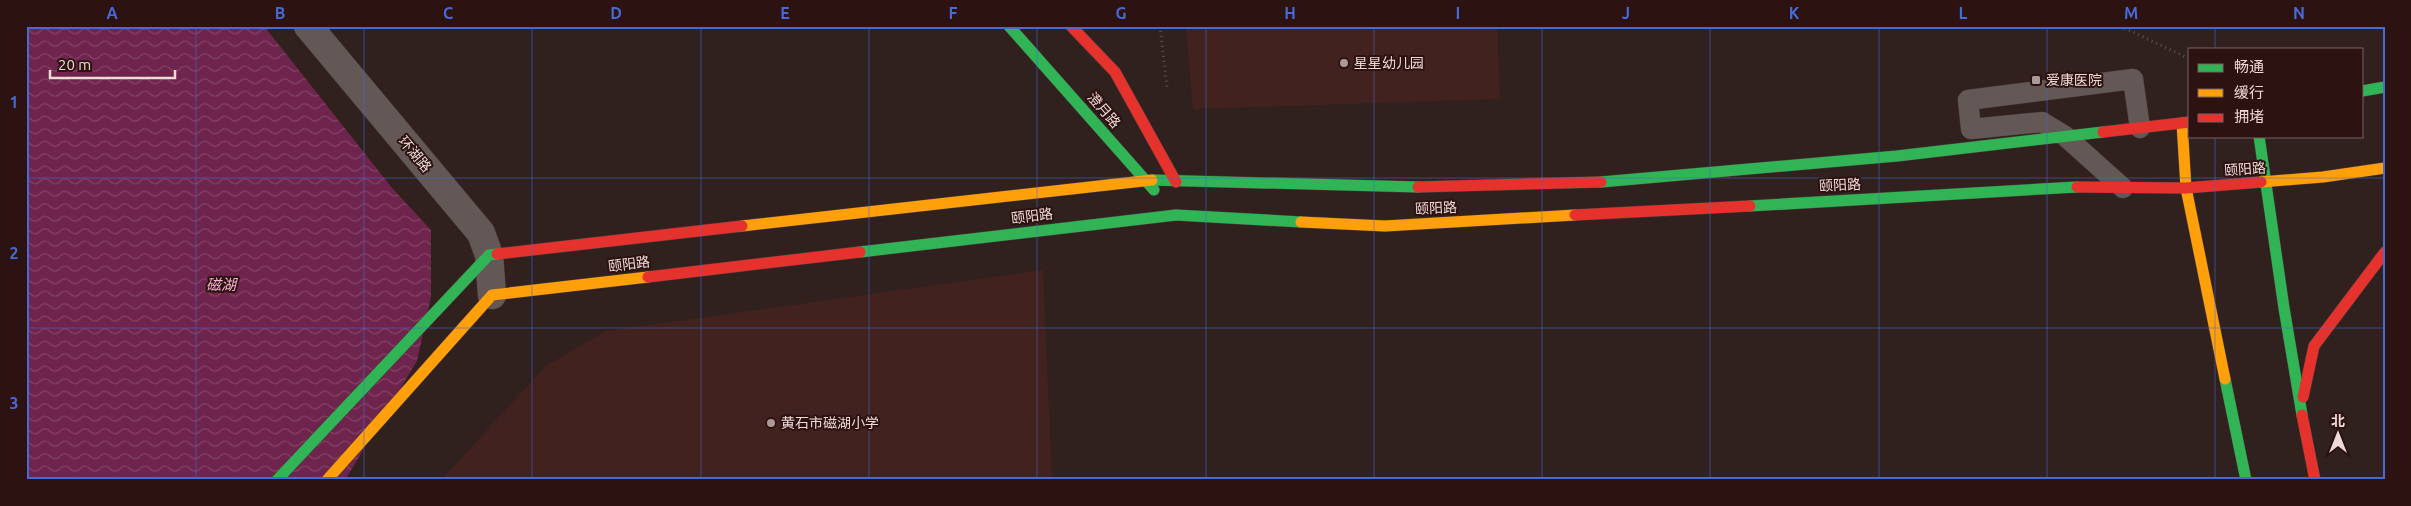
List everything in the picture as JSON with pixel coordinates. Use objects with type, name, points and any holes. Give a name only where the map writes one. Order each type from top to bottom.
[{"type":"main road","name":"澄月路","points":[[1009,26],[1145,180],[1176,210]]},
{"type":"main road","name":"澄月路","points":[[1071,26],[1115,72],[1176,186]]},
{"type":"main road","points":[[2364,91],[2385,87]]},
{"type":"main road","name":"颐阳路","points":[[489,255],[1145,180],[1176,186],[1448,188],[1588,183],[1897,156],[2186,123]]},
{"type":"main road","points":[[2186,123],[2186,188],[2246,480]]},
{"type":"main road","points":[[2259,138],[2300,411],[2316,480]]},
{"type":"main road","name":"颐阳路","points":[[492,295],[1176,210],[1385,226],[2070,187],[2186,188],[2266,183],[2385,168]]},
{"type":"main road","points":[[2300,411],[2314,346],[2385,252]]},
{"type":"main road","points":[[277,480],[489,255]]},
{"type":"main road","points":[[327,480],[492,295]]},
{"type":"street","name":"环湖路","points":[[308,26],[481,233],[489,255],[492,295]]},
{"type":"lane","points":[[2123,188],[2065,136],[2042,122],[1971,129],[1968,100],[2133,79],[2140,128]]},
{"type":"path","points":[[2120,26],[2188,58]]},
{"type":"shaded area","name":"星星幼儿园","points":[[1186,26],[1497,26],[1500,99],[1193,109]]},
{"type":"shaded area","name":"黄石市磁湖小学","points":[[1043,270],[1052,480],[441,480],[546,366],[606,331]]},
{"type":"water","name":"磁湖","points":[[26,26],[264,26],[392,188],[431,230],[431,297],[417,361],[345,480],[26,480]]},
{"type":"traffic: fast","points":[[1009,26],[1154,190]]},
{"type":"traffic: fast","points":[[2364,91],[2385,87]]},
{"type":"traffic: fast","points":[[1601,182],[1897,156],[2103,132]]},
{"type":"traffic: fast","points":[[2259,138],[2302,415]]},
{"type":"traffic: fast","points":[[1152,180],[1418,187]]},
{"type":"traffic: fast","points":[[1750,206],[2077,187]]},
{"type":"traffic: fast","points":[[860,252],[1176,215],[1301,222]]},
{"type":"traffic: fast","points":[[277,480],[489,255],[497,254]]},
{"type":"traffic: fast","points":[[2225,379],[2246,480]]},
{"type":"traffic: slow","points":[[2182,123],[2186,188],[2225,379]]},
{"type":"traffic: slow","points":[[2261,182],[2323,177],[2385,168]]},
{"type":"traffic: slow","points":[[742,226],[1152,180]]},
{"type":"traffic: slow","points":[[1301,222],[1385,226],[1575,215]]},
{"type":"traffic: slow","points":[[327,480],[492,295],[648,277]]},
{"type":"traffic: jam","points":[[1071,26],[1115,72],[1176,182]]},
{"type":"traffic: jam","points":[[2103,132],[2188,122]]},
{"type":"traffic: jam","points":[[1418,187],[1601,182]]},
{"type":"traffic: jam","points":[[2077,187],[2186,188],[2261,182]]},
{"type":"traffic: jam","points":[[1575,215],[1750,206]]},
{"type":"traffic: jam","points":[[497,254],[742,226]]},
{"type":"traffic: jam","points":[[648,277],[860,252]]},
{"type":"traffic: jam","points":[[2303,397],[2314,346],[2385,252]]},
{"type":"traffic: jam","points":[[2302,415],[2315,480]]},
{"type":"place","name":"星星幼儿园","points":[[1344,63]]},
{"type":"place","name":"爱康医院","points":[[2036,80]]},
{"type":"place","name":"黄石市磁湖小学","points":[[771,423]]}]
